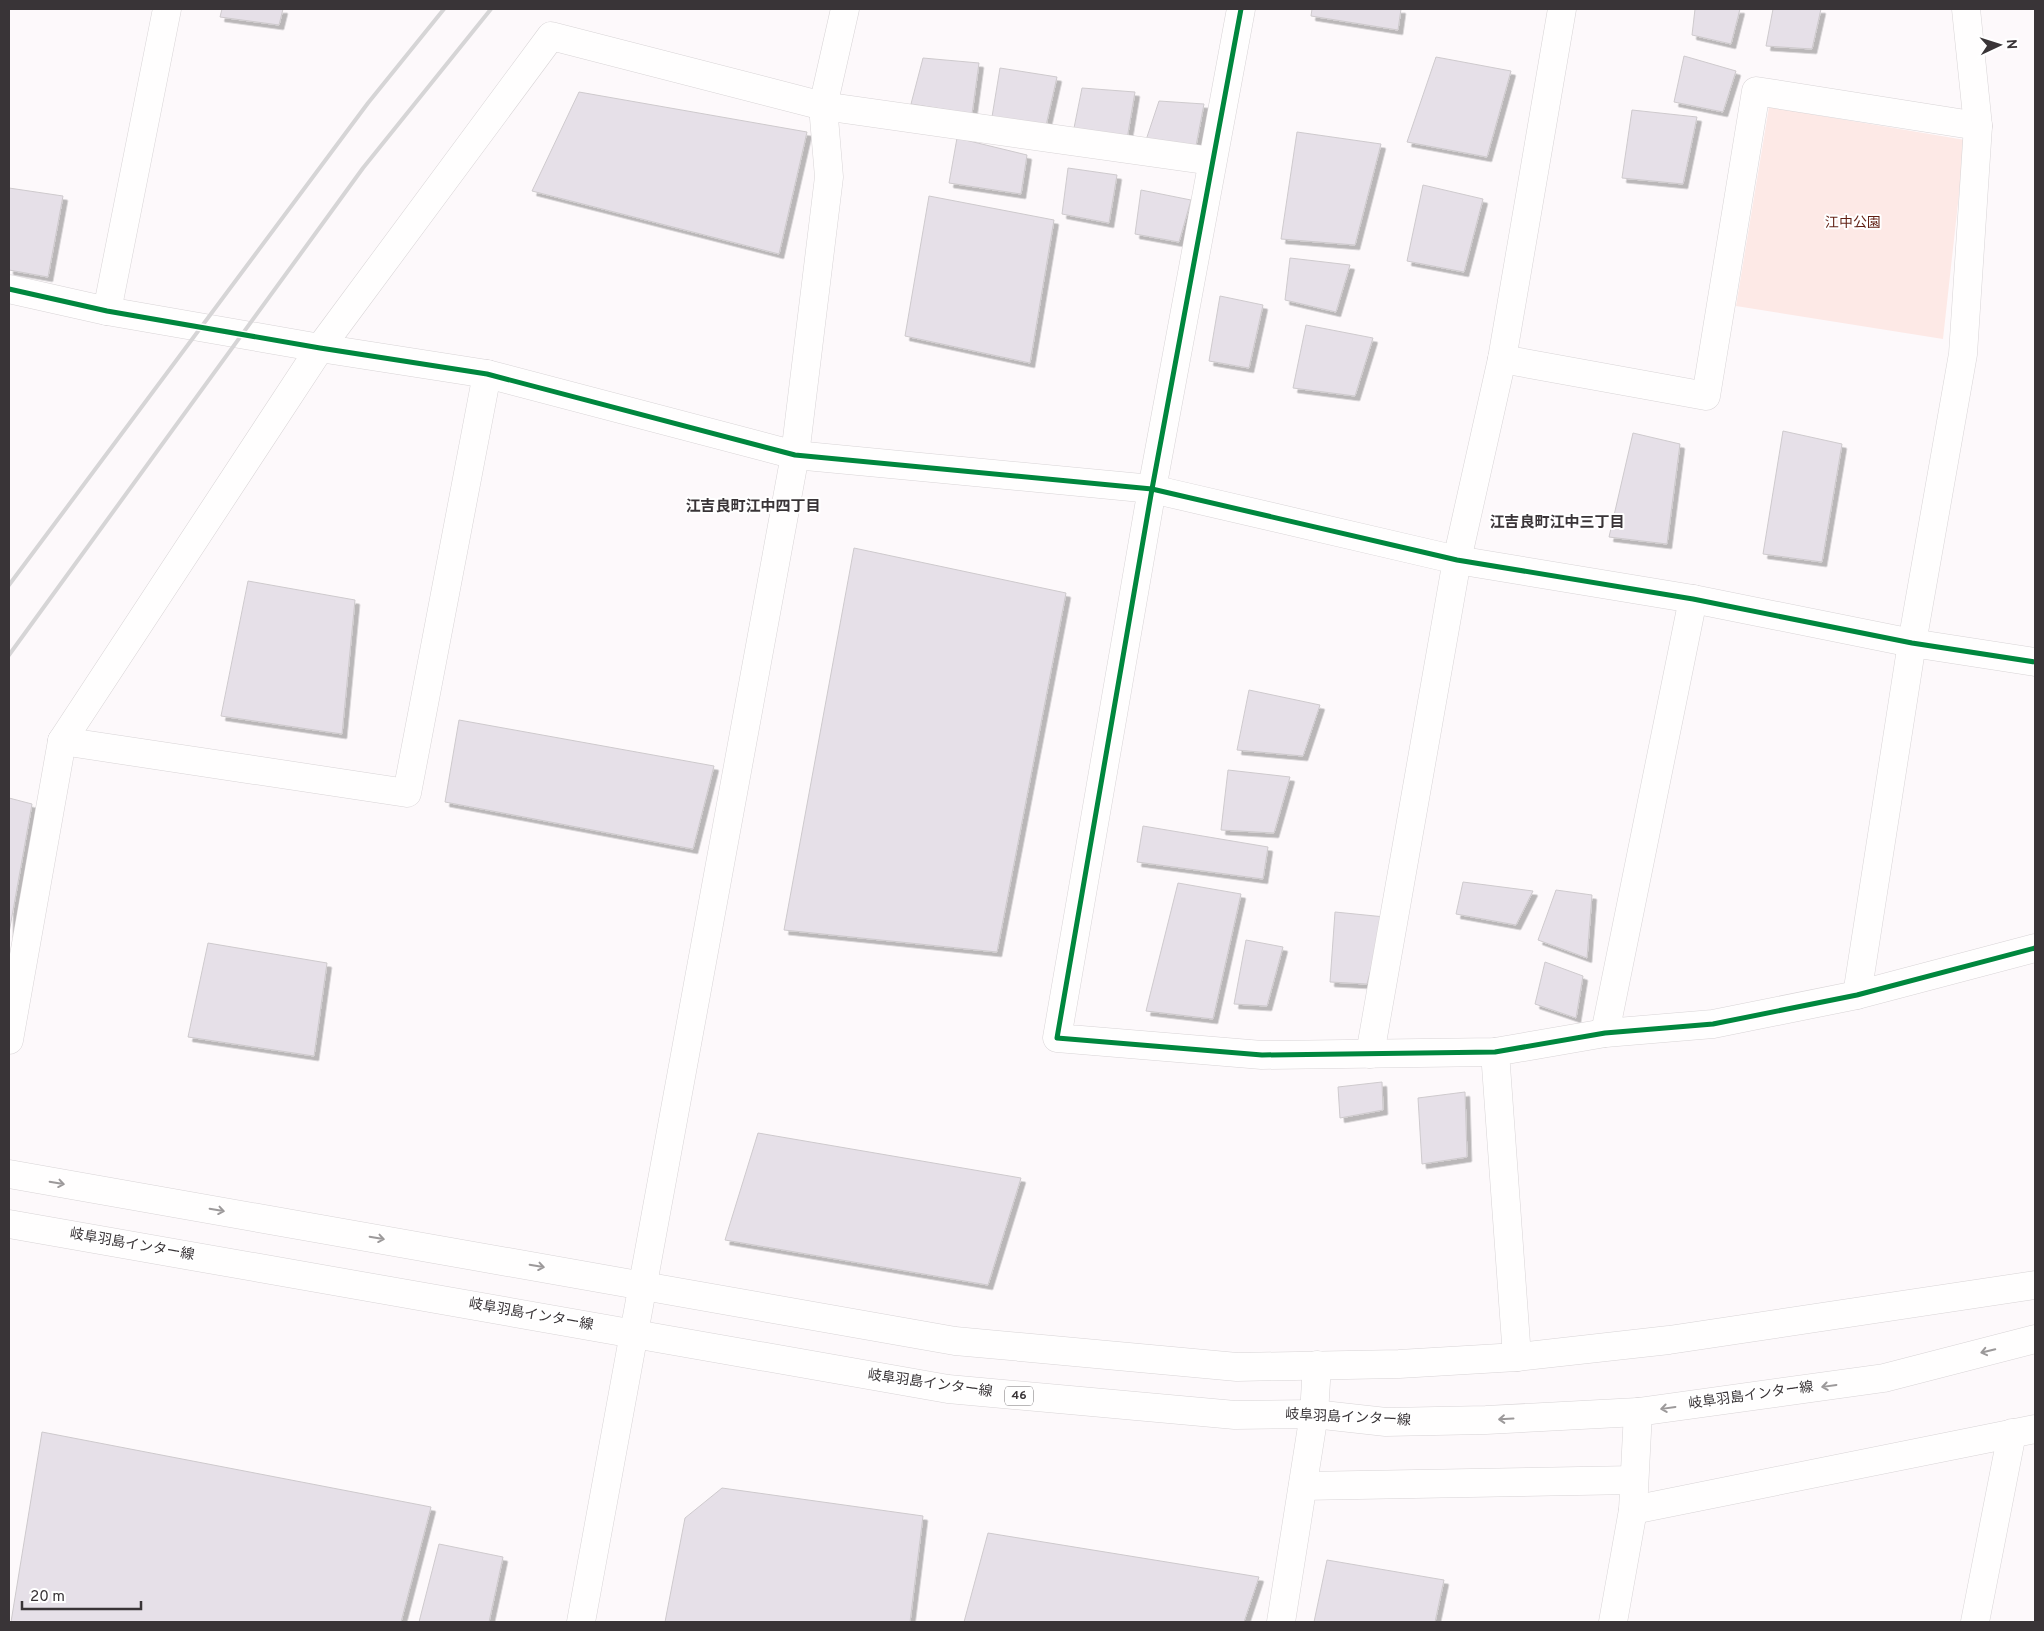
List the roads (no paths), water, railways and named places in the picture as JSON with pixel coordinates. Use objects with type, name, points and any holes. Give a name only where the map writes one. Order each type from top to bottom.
[{"type":"street","points":[[107,311],[167,9]]},
{"type":"street","points":[[581,1622],[795,455],[829,177],[823,106],[845,9]]},
{"type":"street","points":[[1241,9],[1152,490],[1057,1038],[1262,1055],[1495,1052],[1605,1032],[1713,1024],[1857,995],[2035,948]]},
{"type":"street","points":[[1370,1054],[1457,560],[1502,359],[1562,9]]},
{"type":"street","points":[[1857,995],[1912,644],[1963,354],[1978,126],[1966,9]]},
{"type":"street","points":[[9,1040],[62,741],[320,348],[551,36],[823,106],[1212,161]]},
{"type":"street","points":[[1502,359],[1706,396],[1756,92],[1978,126]]},
{"type":"street","points":[[9,289],[107,311],[320,348],[487,374],[795,455],[1152,490],[1457,560],[1694,599],[1912,644],[2035,662]]},
{"type":"street","points":[[62,741],[407,793],[487,374]]},
{"type":"street","points":[[1605,1032],[1694,599]]},
{"type":"street","points":[[1495,1052],[1517,1357]]},
{"type":"street","points":[[9,1174],[954,1341],[1237,1366],[1399,1364],[1517,1357],[1669,1340],[2035,1286]]},
{"type":"street","name":"岐阜羽島インター線","points":[[9,1224],[948,1389],[1235,1415],[1314,1414],[1386,1422],[1486,1420],[1638,1412],[1884,1378],[2035,1339]]},
{"type":"street","points":[[1281,1622],[1314,1414],[1317,1365]]},
{"type":"street","points":[[1613,1622],[1633,1510],[1638,1412]]},
{"type":"street","points":[[1633,1510],[2024,1431],[1975,1622]]},
{"type":"street","points":[[1303,1486],[1634,1480]]},
{"type":"railway","points":[[9,585],[368,103],[444,9]]},
{"type":"railway","points":[[9,655],[363,168],[491,9]]},
{"type":"district","name":"江吉良町江中四丁目","points":[[753,507]]},
{"type":"district","name":"江吉良町江中三丁目","points":[[1557,523]]},
{"type":"park label","name":"江中公園","points":[[1853,223]]}]
